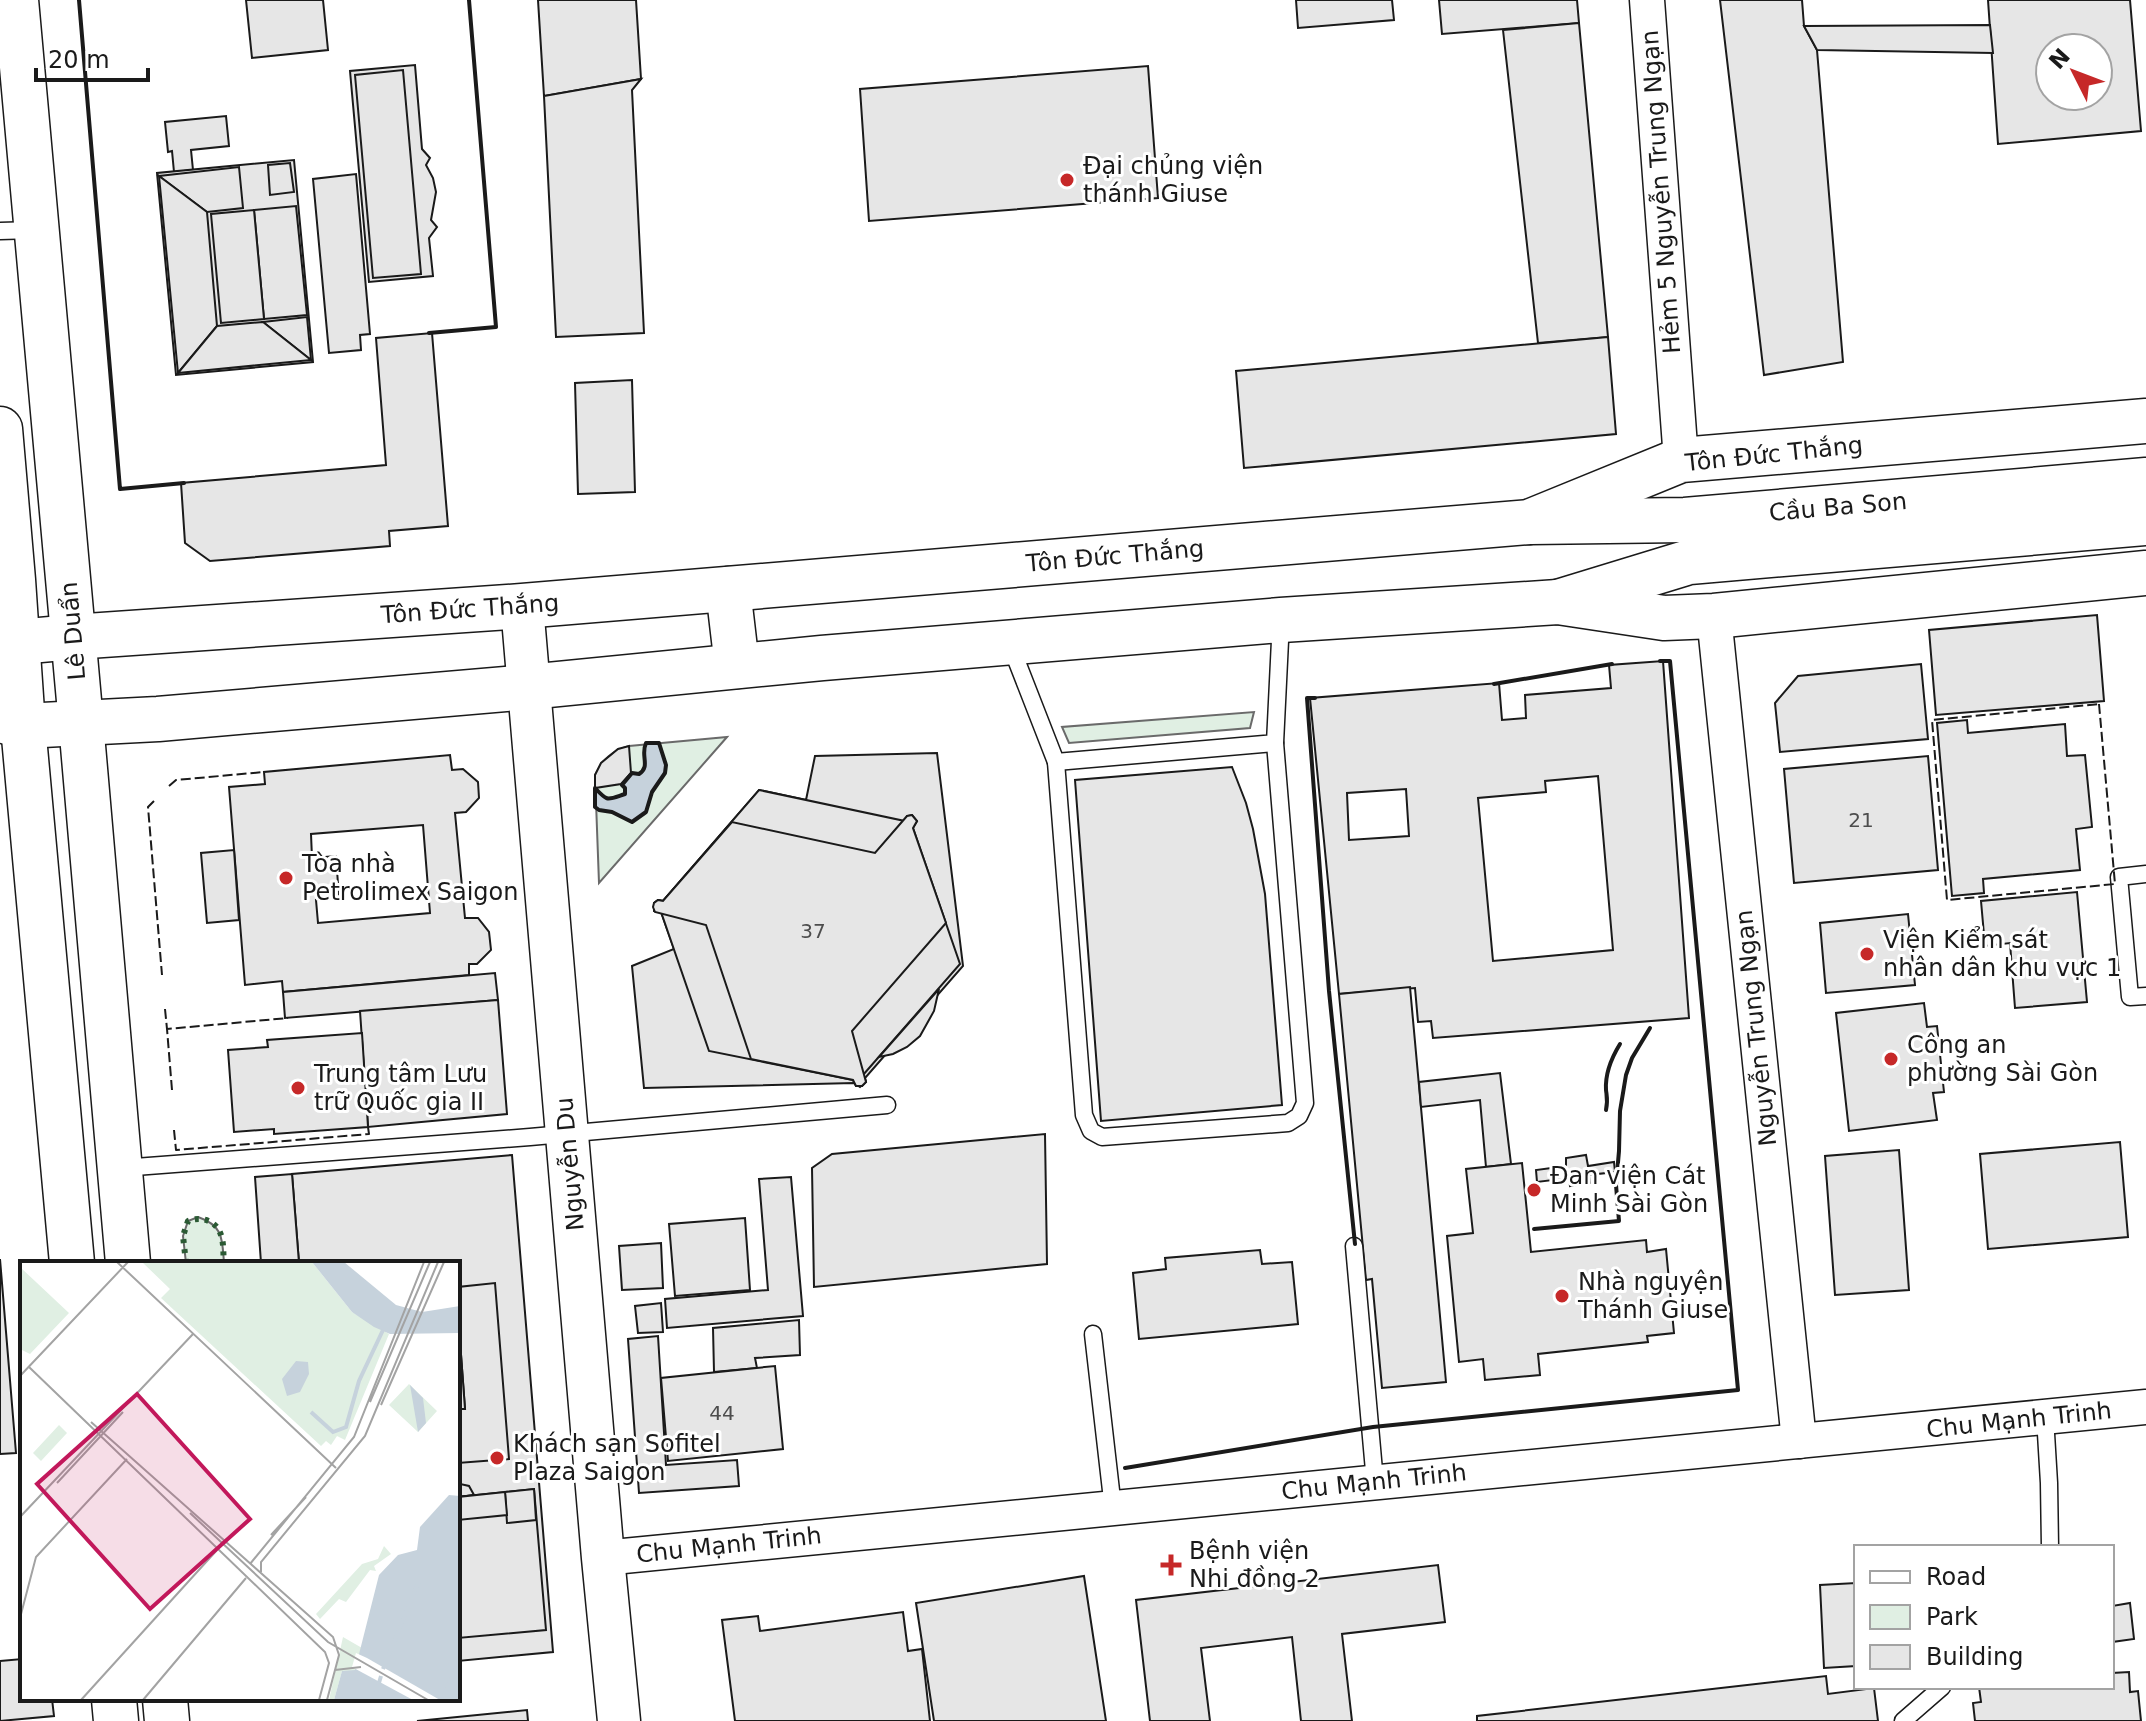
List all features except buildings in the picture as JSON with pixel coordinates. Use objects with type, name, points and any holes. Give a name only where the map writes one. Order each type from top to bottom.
[{"type":"main road","name":"Lê Duẩn","points":[[16,0],[18,230],[73,637],[128,1261]]},
{"type":"main road","name":"Tôn Đức Thắng","points":[[9,645],[73,637],[522,606],[1529,522],[1681,460],[2146,421]]},
{"type":"main road","points":[[0,429],[11,723],[72,1261]]},
{"type":"main road","name":"Cầu Ba Son","points":[[1558,602],[1687,541],[2146,480]]},
{"type":"main road","name":"Cầu Ba Son","points":[[1529,522],[1687,541],[2146,523]]},
{"type":"main road","points":[[11,723],[158,719],[1281,620],[1558,602],[1664,618],[1714,616],[2146,573]]},
{"type":"main road","points":[[728,589],[737,666]]},
{"type":"main road","points":[[114,1701],[116,1721]]},
{"type":"main road","points":[[165,1701],[167,1721]]},
{"type":"street","name":"Hẻm 5 Nguyễn Trung Ngạn","points":[[1647,0],[1681,460]]},
{"type":"street","name":"Nguyễn Du","points":[[522,606],[619,1721]]},
{"type":"street","name":"Nguyễn Trung Ngạn","points":[[1714,616],[1799,1441]]},
{"type":"street","name":"Chu Mạnh Trinh","points":[[603,1558],[2146,1407]]},
{"type":"lane","points":[[1010,642],[1056,762],[1084,1115],[1091,1131],[1102,1137],[1288,1123],[1299,1116],[1305,1103],[1275,743],[1281,620]]},
{"type":"lane","points":[[1056,762],[1275,743]]},
{"type":"lane","points":[[2146,874],[2119,877],[2130,997],[2146,996]]},
{"type":"lane","points":[[120,1168],[567,1134],[887,1105]]},
{"type":"lane","points":[[1354,1246],[1375,1482]]},
{"type":"lane","points":[[1093,1334],[1113,1508]]},
{"type":"lane","points":[[2045,1417],[2050,1545]]},
{"type":"lane","points":[[1903,1721],[1940,1689]]},
{"type":"green space","points":[[1254,712],[1250,728],[1069,743],[1062,727]]},
{"type":"green space","points":[[727,737],[599,883],[595,775],[605,760],[629,746]]},
{"type":"green space","points":[[198,1217],[217,1229],[222,1240],[224,1261],[186,1261],[183,1236],[188,1221]]},
{"type":"shaded area","points":[[646,743],[659,743],[666,765],[646,812],[632,822],[612,812],[599,810],[595,807],[595,788],[608,799],[625,794],[622,785],[632,773],[639,774],[644,768]]},
{"type":"hedge","points":[[186,1261],[183,1236],[188,1221],[198,1219],[208,1220],[219,1230],[224,1261]]},
{"type":"fence","points":[[2099,704],[2115,884],[1947,900],[1932,720],[2099,704]]},
{"type":"fence","points":[[169,786],[176,780],[264,772]]},
{"type":"fence","points":[[154,801],[148,807],[162,975]]},
{"type":"fence","points":[[165,1009],[167,1029]]},
{"type":"fence","points":[[172,1090],[167,1029],[288,1018]]},
{"type":"fence","points":[[174,1130],[176,1150],[369,1134],[368,1127]]},
{"type":"wall","points":[[79,0],[120,489],[184,483]]},
{"type":"wall","points":[[429,333],[496,327],[469,0]]},
{"type":"wall","points":[[1125,1468],[1373,1427],[1738,1390],[1670,661],[1660,661]]},
{"type":"wall","points":[[1494,684],[1612,664]]},
{"type":"wall","points":[[1315,698],[1307,698],[1329,991],[1355,1244]]},
{"type":"wall","points":[[646,743],[659,743],[666,765],[646,812],[632,822],[612,812],[599,810],[595,807],[595,788],[608,798],[625,794],[622,785],[632,773],[639,774],[644,768],[646,743]]},
{"type":"wall","points":[[1534,1229],[1619,1221],[1616,1185],[1620,1111],[1632,1058],[1650,1028]]},
{"type":"wall","points":[[1606,1110],[1608,1072],[1620,1044]]},
{"type":"place","name":"Đại chủng viện thánh Giuse","points":[[1067,180]]},
{"type":"place","name":"Tòa nhà Petrolimex Saigon","points":[[286,878]]},
{"type":"place","name":"Viện Kiểm sát nhân dân khu vực 1","points":[[1867,954]]},
{"type":"place","name":"Công an phường Sài Gòn","points":[[1891,1059]]},
{"type":"place","name":"Trung tâm Lưu trữ Quốc gia II","points":[[298,1088]]},
{"type":"place","name":"Đan viện Cát Minh Sài Gòn","points":[[1534,1190]]},
{"type":"place","name":"Nhà nguyện Thánh Giuse","points":[[1562,1296]]},
{"type":"place","name":"Khách sạn Sofitel Plaza Saigon","points":[[497,1458]]},
{"type":"place","name":"Bệnh viện Nhi đồng 2","points":[[1171,1565]]}]
